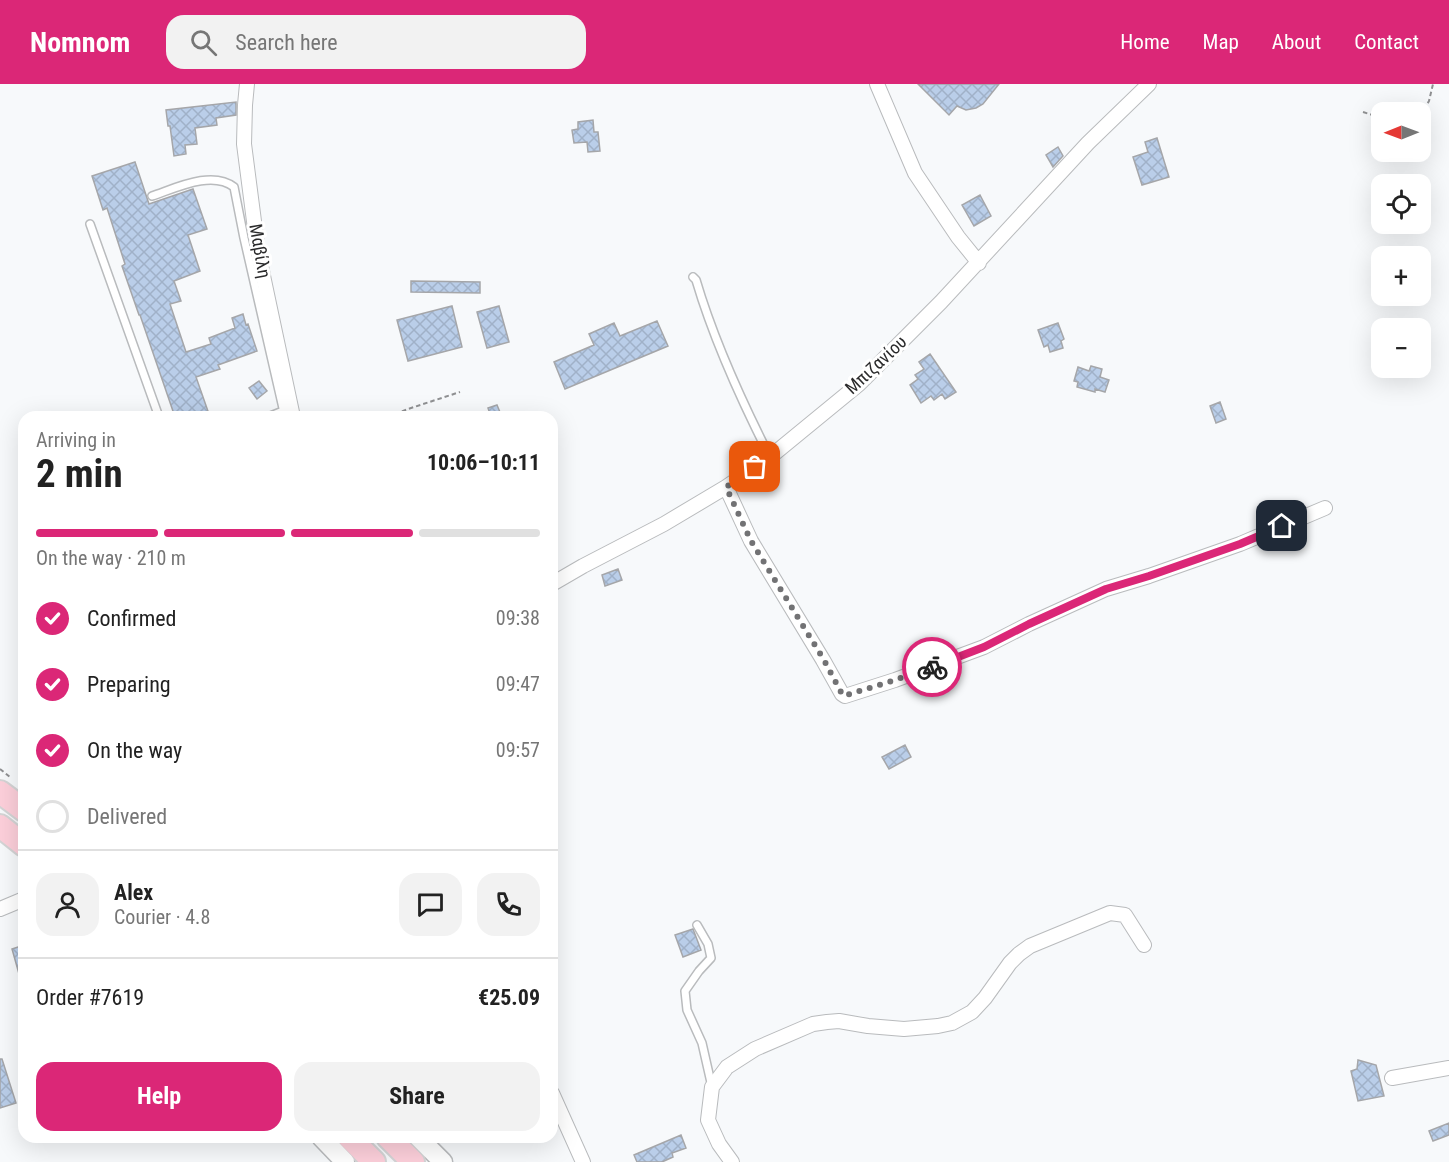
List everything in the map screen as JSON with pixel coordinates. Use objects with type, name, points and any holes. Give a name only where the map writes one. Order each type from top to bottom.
[{"type":"highway","points":[[0,792],[18,806]]},
{"type":"highway","points":[[0,826],[18,840]]},
{"type":"highway","points":[[355,1143],[374,1162]]},
{"type":"highway","points":[[394,1143],[413,1162]]},
{"type":"street","name":"Μαβίλη","points":[[247,84],[244,144],[257,241],[286,411]]},
{"type":"street","points":[[878,84],[915,173],[958,237],[979,263]]},
{"type":"street","name":"Μπιζανίου","points":[[558,580],[664,524],[726,487],[770,457],[859,384],[979,263],[1088,143],[1149,84]]},
{"type":"street","points":[[726,487],[751,541],[845,696],[984,647],[1106,589],[1240,544],[1324,508]]},
{"type":"street","points":[[0,909],[18,902]]},
{"type":"street","points":[[732,1162],[719,1144],[708,1120],[712,1087],[727,1067],[755,1048],[813,1024],[827,1022],[904,1029],[952,1023],[972,1012],[1018,954],[1030,946],[1110,914],[1125,915],[1144,945]]},
{"type":"street","points":[[1392,1078],[1449,1068]]},
{"type":"street","points":[[558,1106],[583,1162]]},
{"type":"street","points":[[327,1143],[345,1162]]},
{"type":"street","points":[[424,1143],[443,1162]]},
{"type":"lane","points":[[152,196],[214,179],[227,182],[234,187],[286,411]]},
{"type":"lane","points":[[90,224],[157,411]]},
{"type":"lane","points":[[693,277],[723,355],[770,457]]},
{"type":"lane","points":[[697,925],[708,944],[711,958],[685,991],[687,1010],[702,1042],[712,1087]]},
{"type":"path","points":[[1428,102],[1433,84]]},
{"type":"path","points":[[1363,112],[1371,115]]},
{"type":"path","points":[[403,411],[460,392]]},
{"type":"building","points":[[918,84],[999,84],[983,104],[966,110],[957,106],[949,115]]},
{"type":"building","points":[[236,102],[236,115],[216,118],[217,125],[195,128],[197,144],[185,145],[186,154],[174,156],[166,110]]},
{"type":"building","points":[[593,120],[594,132],[598,132],[600,151],[588,152],[587,142],[574,143],[572,130],[578,129],[578,122]]},
{"type":"building","points":[[1157,138],[1169,177],[1142,185],[1133,157],[1148,152],[1145,142]]},
{"type":"building","points":[[1058,147],[1063,156],[1053,167],[1046,155]]},
{"type":"building","points":[[135,162],[149,204],[193,189],[207,229],[188,235],[200,271],[174,281],[181,301],[170,304],[186,352],[211,344],[209,338],[235,328],[232,318],[243,314],[257,351],[218,365],[220,369],[196,377],[208,411],[173,411],[122,266],[125,264],[107,208],[103,210],[92,176]]},
{"type":"building","points":[[980,195],[991,216],[974,226],[962,205]]},
{"type":"building","points":[[411,281],[480,282],[480,293],[411,292]]},
{"type":"building","points":[[452,306],[462,347],[408,361],[397,320]]},
{"type":"building","points":[[499,306],[509,342],[487,348],[477,312]]},
{"type":"building","points":[[657,321],[668,346],[565,389],[554,362],[594,345],[589,334],[614,323],[620,336]]},
{"type":"building","points":[[1058,323],[1064,339],[1061,341],[1063,348],[1050,352],[1048,345],[1044,347],[1038,330]]},
{"type":"building","points":[[930,354],[956,392],[945,399],[942,394],[934,400],[931,396],[921,403],[910,385],[918,379],[915,375],[924,369],[919,362]]},
{"type":"building","points":[[1091,366],[1102,369],[1100,377],[1109,380],[1105,392],[1077,387],[1078,382],[1074,381],[1078,367],[1089,371]]},
{"type":"building","points":[[259,381],[267,391],[257,399],[249,388]]},
{"type":"building","points":[[1220,402],[1226,419],[1216,423],[1210,406]]},
{"type":"building","points":[[497,405],[500,411],[489,411],[488,408]]},
{"type":"building","points":[[618,569],[622,580],[605,586],[602,575]]},
{"type":"building","points":[[905,745],[911,757],[889,769],[882,757]]},
{"type":"building","points":[[693,929],[701,950],[683,957],[675,935]]},
{"type":"building","points":[[18,947],[18,970],[12,949]]},
{"type":"building","points":[[0,1059],[2,1059],[16,1103],[0,1108]]},
{"type":"building","points":[[1358,1060],[1376,1065],[1384,1096],[1358,1101],[1351,1071],[1357,1069]]},
{"type":"building","points":[[1449,1123],[1449,1135],[1433,1141],[1429,1131]]},
{"type":"building","points":[[681,1135],[686,1148],[672,1153],[673,1157],[662,1162],[637,1162],[634,1155]]},
{"type":"way so far","points":[[755,467],[726,487],[751,541],[824,660],[842,694],[845,696],[932,667]]},
{"type":"route","points":[[932,667],[984,647],[1106,589],[1240,544],[1282,526]]}]
